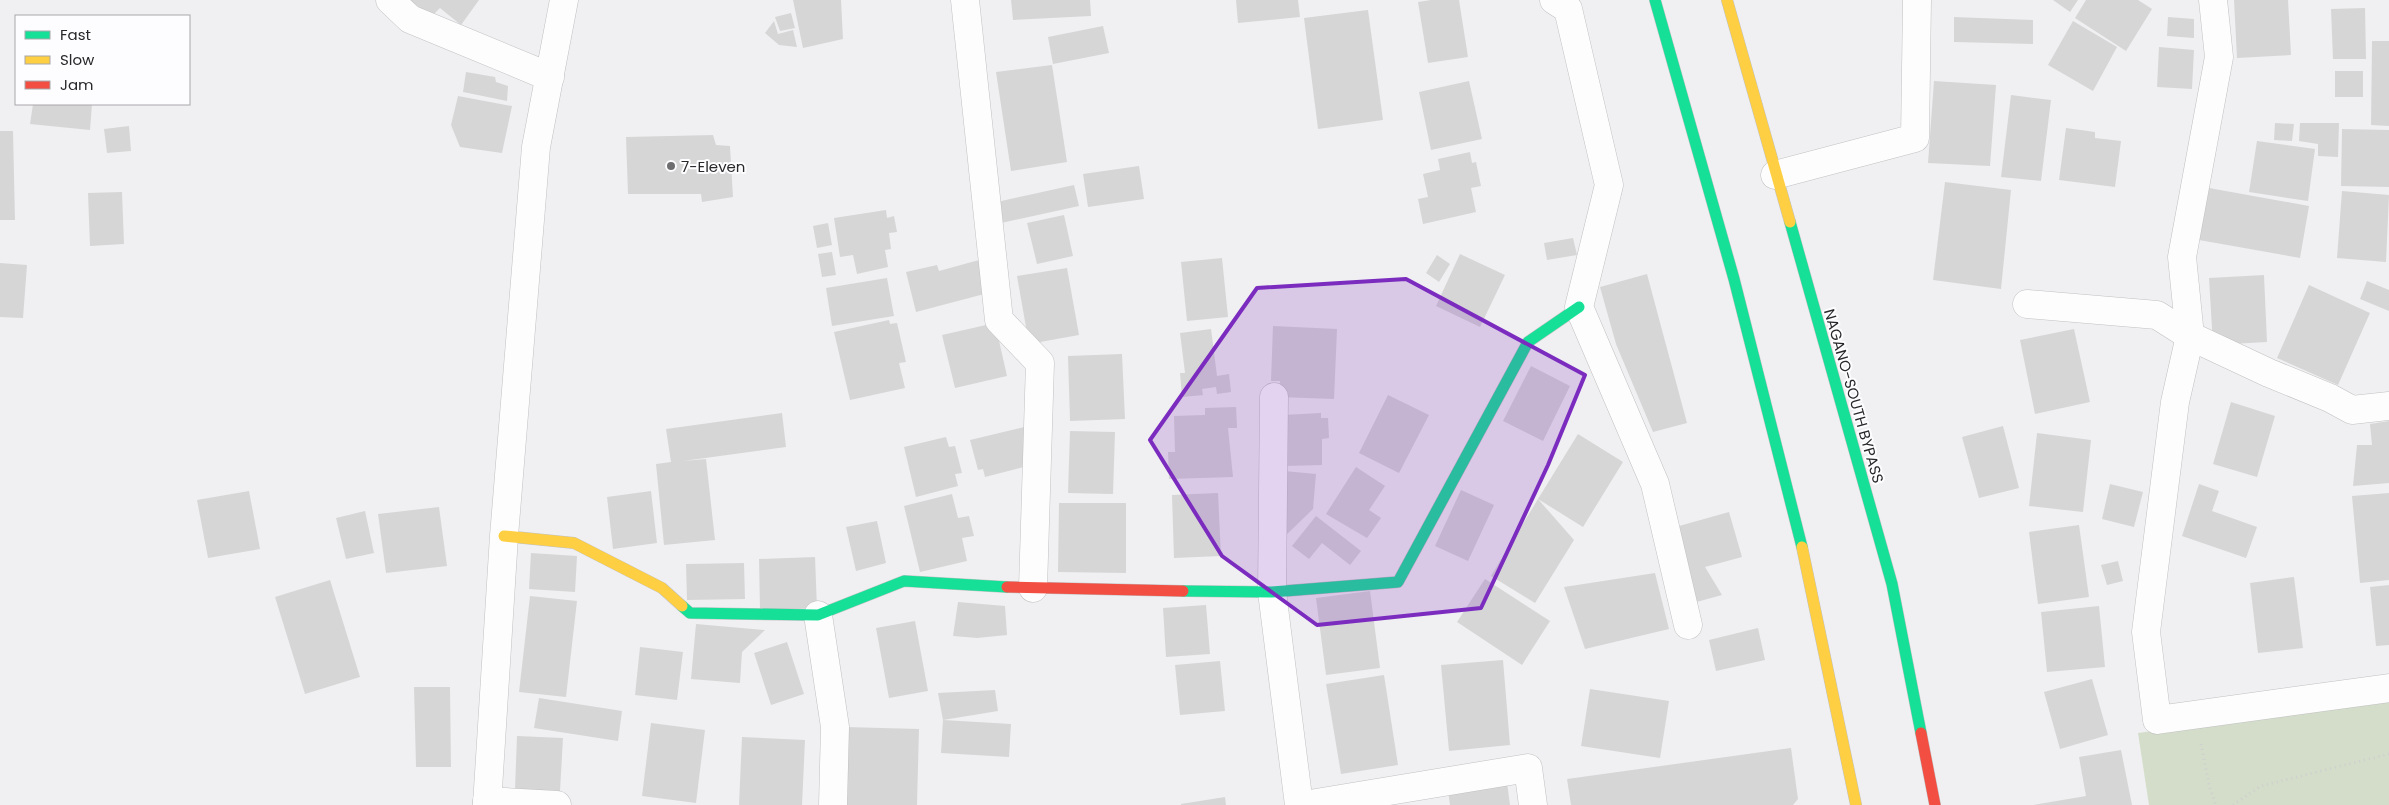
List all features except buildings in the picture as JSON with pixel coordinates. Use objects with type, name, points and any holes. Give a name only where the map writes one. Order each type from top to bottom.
[{"type":"main road","points":[[1655,0],[1734,279],[1810,580],[1856,805]]},
{"type":"main road","name":"NAGANO-SOUTH BYPASS","points":[[1726,0],[1774,175],[1892,584],[1935,805]]},
{"type":"main road","points":[[504,536],[574,543],[662,588],[690,613],[818,615],[904,581],[1033,588],[1272,592],[1398,582],[1528,342],[1580,307]]},
{"type":"street","points":[[390,0],[410,18],[550,77]]},
{"type":"street","points":[[557,805],[487,803],[504,536],[536,147],[564,0]]},
{"type":"street","points":[[965,0],[999,320],[1040,363],[1033,588]]},
{"type":"street","points":[[1554,0],[1568,9],[1609,185],[1580,307],[1655,484],[1688,625]]},
{"type":"street","points":[[1774,175],[1915,138],[1917,0]]},
{"type":"street","points":[[2213,0],[2219,57],[2182,257],[2190,336],[2175,402],[2146,632],[2157,720],[2389,688]]},
{"type":"street","points":[[2027,304],[2157,315],[2190,336],[2269,373],[2330,398],[2352,410],[2389,406]]},
{"type":"street","points":[[1274,397],[1272,592],[1299,805]]},
{"type":"street","points":[[818,615],[835,727],[833,805]]},
{"type":"street","points":[[1304,805],[1528,768],[1533,805]]},
{"type":"path","points":[[2195,714],[2209,785],[2216,805]]},
{"type":"path","points":[[2233,805],[2261,786],[2389,754]]},
{"type":"highlighted area","points":[[1406,279],[1585,375],[1548,465],[1481,608],[1317,625],[1222,556],[1150,440],[1257,288]]},
{"type":"green space","points":[[2389,700],[2389,805],[2149,805],[2138,733]]},
{"type":"traffic: fast","points":[[1655,0],[1734,279],[1802,547]]},
{"type":"traffic: fast","points":[[1790,222],[1892,584],[1921,733]]},
{"type":"traffic: fast","points":[[1183,591],[1272,592],[1398,582],[1528,342],[1579,307]]},
{"type":"traffic: fast","points":[[682,606],[690,613],[818,615],[904,581],[1007,587]]},
{"type":"traffic: slow","points":[[1727,0],[1790,222]]},
{"type":"traffic: slow","points":[[504,536],[574,543],[662,588],[682,606]]},
{"type":"traffic: slow","points":[[1802,547],[1856,805]]},
{"type":"traffic: jam","points":[[1007,587],[1183,591]]},
{"type":"traffic: jam","points":[[1921,733],[1935,805]]},
{"type":"place","name":"7-Eleven","points":[[671,166]]}]
